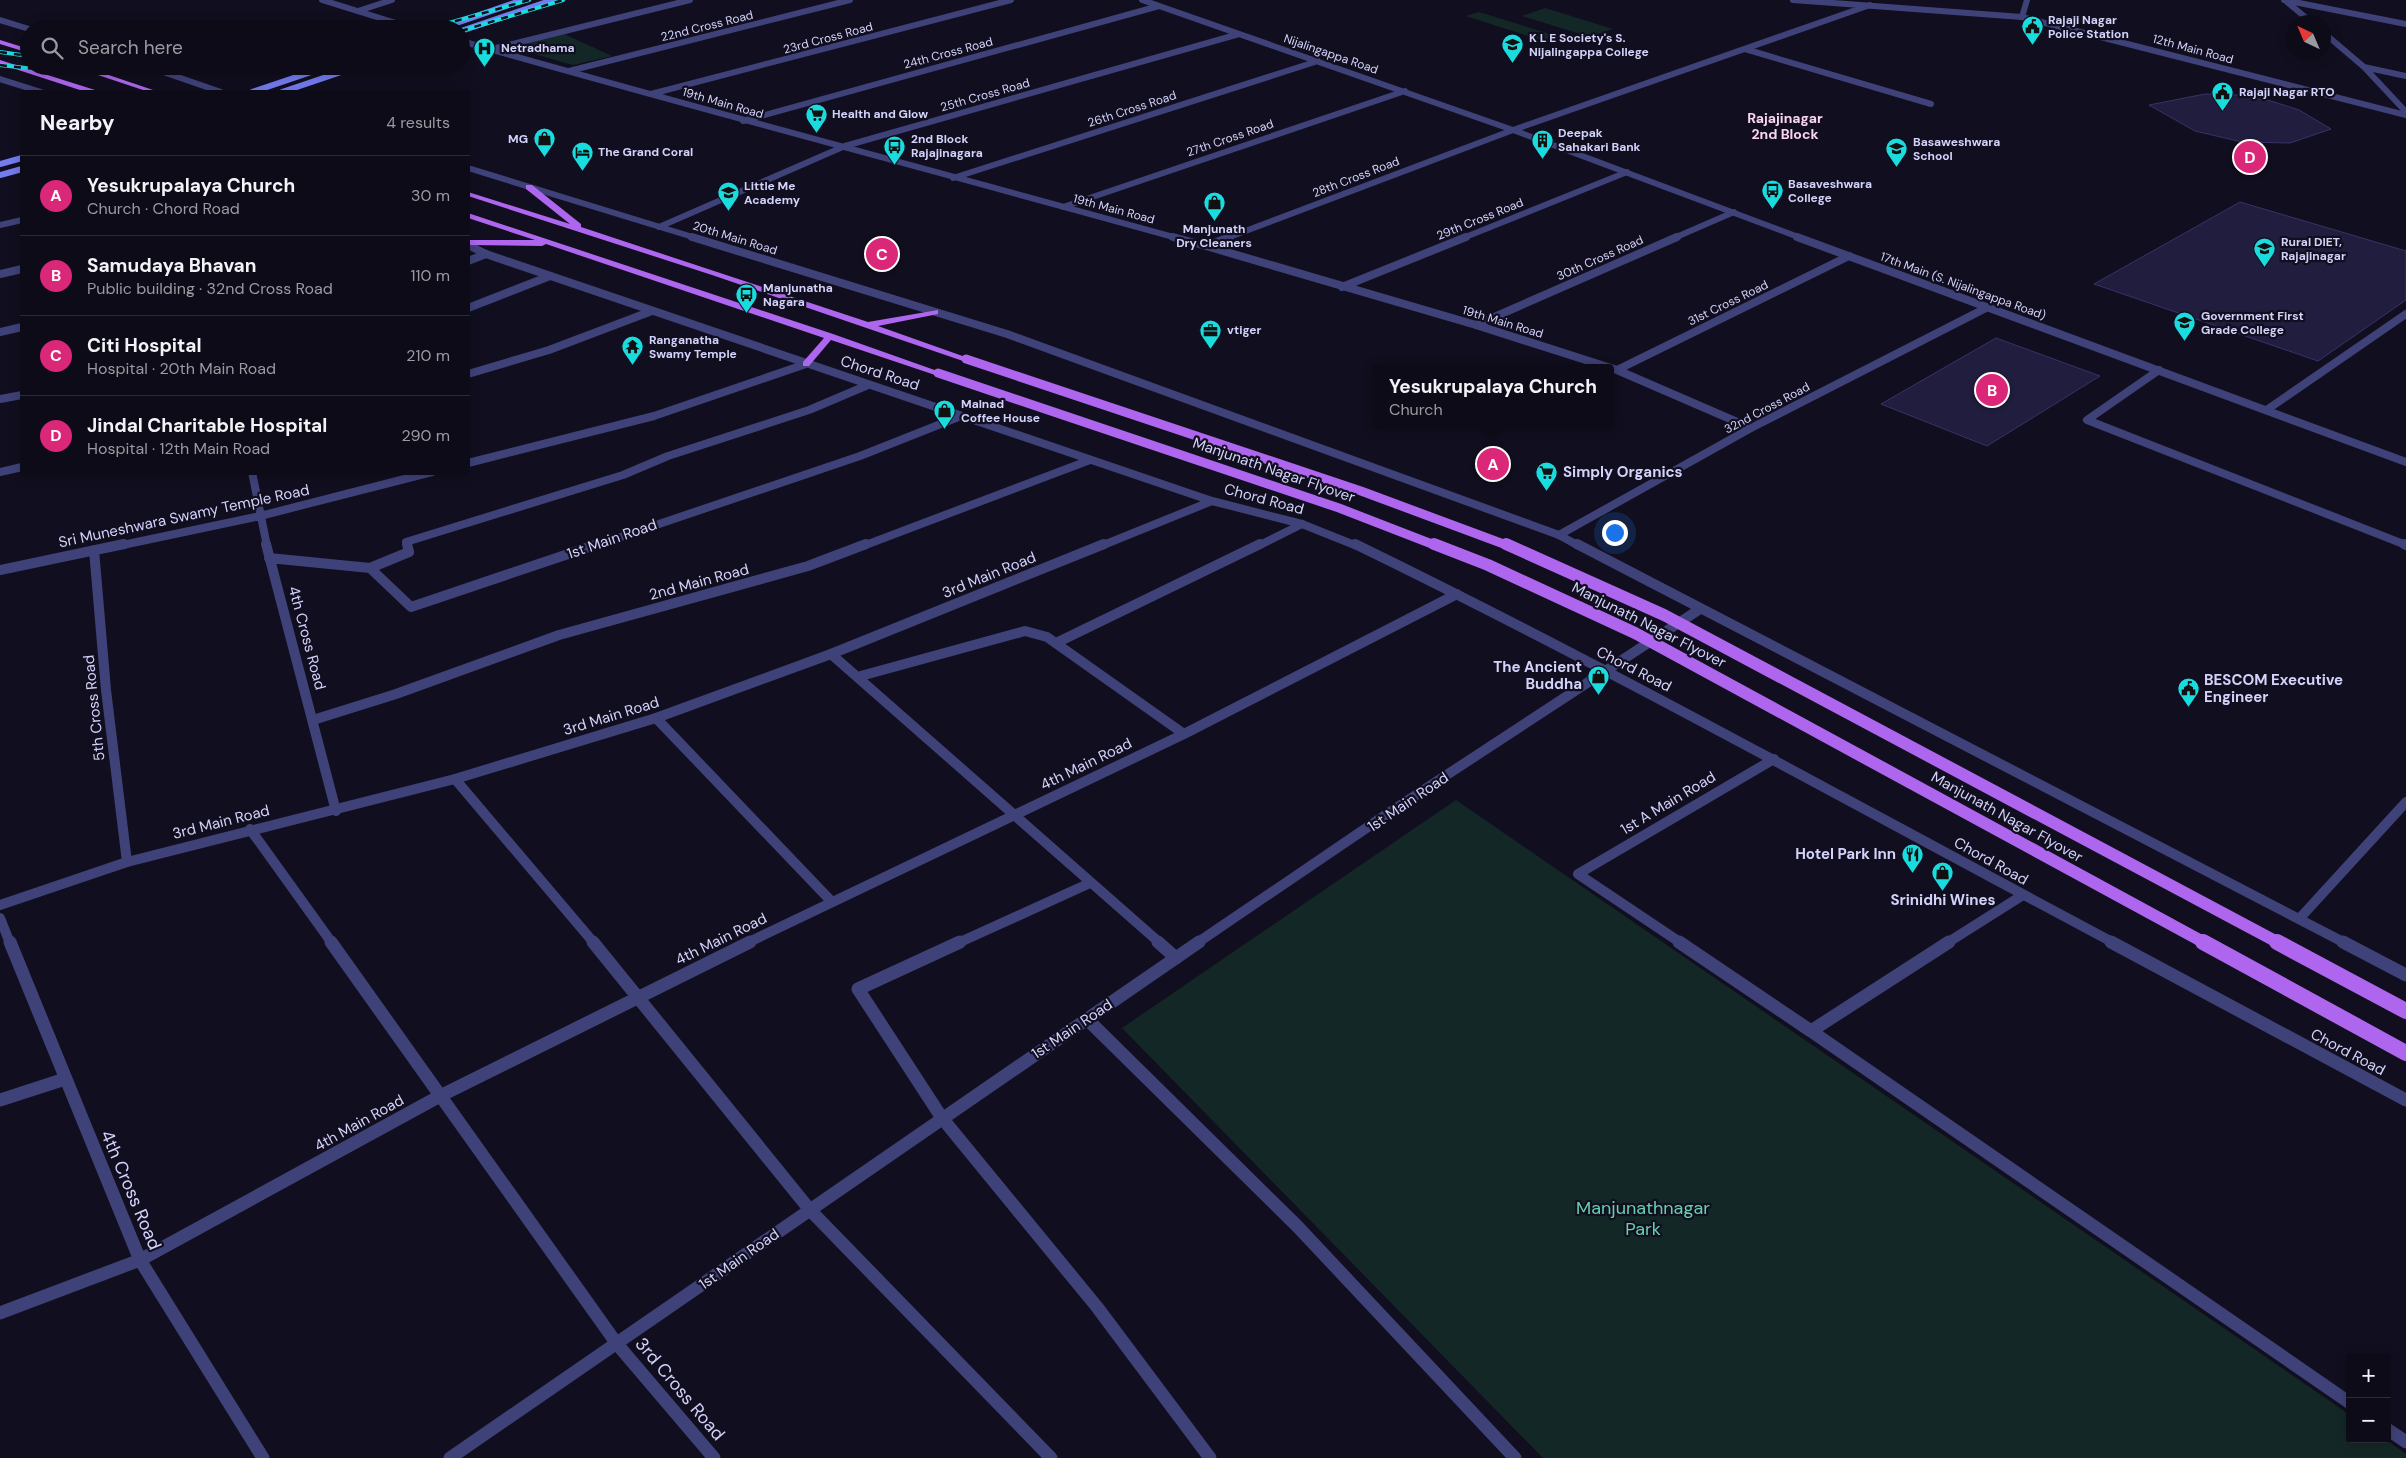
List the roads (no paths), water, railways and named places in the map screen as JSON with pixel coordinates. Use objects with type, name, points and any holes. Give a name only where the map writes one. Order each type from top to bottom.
[{"type":"main road","points":[[465,20],[523,0]]},
{"type":"main road","points":[[470,29],[554,0]]},
{"type":"main road","points":[[0,42],[20,48]]},
{"type":"main road","points":[[0,62],[20,69]]},
{"type":"main road","points":[[40,75],[86,90]]},
{"type":"main road","points":[[102,75],[149,90]]},
{"type":"main road","points":[[258,90],[302,75]]},
{"type":"main road","points":[[288,90],[332,75]]},
{"type":"main road","points":[[0,164],[20,159]]},
{"type":"main road","points":[[0,175],[20,170]]},
{"type":"main road","points":[[528,187],[584,231]]},
{"type":"main road","points":[[470,195],[714,272],[867,326],[935,312]]},
{"type":"main road","name":"Chord Road","points":[[470,216],[830,336]]},
{"type":"main road","points":[[470,244],[554,243]]},
{"type":"main road","name":"Manjunath Nagar Flyover","points":[[867,326],[1361,491],[1513,547],[1664,615],[2406,1011]]},
{"type":"main road","points":[[806,364],[830,336]]},
{"type":"main road","name":"Manjunath Nagar Flyover","points":[[830,336],[1338,508],[1488,565],[1634,633],[2406,1053]]},
{"type":"street","points":[[322,0],[386,20]]},
{"type":"street","points":[[358,11],[392,0]]},
{"type":"street","points":[[492,49],[690,0]]},
{"type":"street","name":"22nd Cross Road","points":[[569,71],[850,0]]},
{"type":"street","name":"23rd Cross Road","points":[[651,94],[1001,1],[1011,0]]},
{"type":"street","name":"Nijalingappa Road","points":[[1142,0],[1513,130]]},
{"type":"street","name":"12th Main Road","points":[[1793,0],[2022,17],[2058,24],[2406,113]]},
{"type":"street","points":[[2022,17],[2027,0]]},
{"type":"street","points":[[2284,0],[2405,22]]},
{"type":"street","points":[[2284,0],[2302,15]]},
{"type":"street","name":"28th Cross Road","points":[[1206,246],[1513,130],[1870,5]]},
{"type":"street","name":"24th Cross Road","points":[[743,122],[1160,6]]},
{"type":"street","points":[[0,20],[20,26]]},
{"type":"street","name":"25th Cross Road","points":[[660,227],[845,146],[1239,34]]},
{"type":"street","points":[[2331,39],[2364,67],[2406,113]]},
{"type":"street","name":"19th Main Road","points":[[470,43],[743,122],[845,146],[953,178],[1206,246],[1476,325],[1598,364]]},
{"type":"street","points":[[1745,48],[1931,104]]},
{"type":"street","name":"26th Cross Road","points":[[953,178],[1318,61]]},
{"type":"street","points":[[2364,67],[2406,76]]},
{"type":"street","points":[[172,75],[215,90]]},
{"type":"street","points":[[0,78],[35,90]]},
{"type":"street","name":"27th Cross Road","points":[[1063,207],[1405,91]]},
{"type":"street","name":"17th Main (S. Nijalingappa Road)","points":[[1513,130],[1849,256],[2268,409],[2406,462]]},
{"type":"street","name":"20th Main Road","points":[[470,169],[935,312]]},
{"type":"street","name":"29th Cross Road","points":[[1342,287],[1627,172]]},
{"type":"street","name":"30th Cross Road","points":[[1476,325],[1734,212]]},
{"type":"street","points":[[0,226],[20,221]]},
{"type":"street","name":"Chord Road","points":[[470,245],[486,254],[1090,460],[1212,501],[1302,524],[1346,540],[1457,594],[1774,759],[2022,895],[2406,1100]]},
{"type":"street","points":[[470,260],[486,254]]},
{"type":"street","name":"31st Cross Road","points":[[1617,370],[1849,256]]},
{"type":"street","points":[[0,274],[20,269]]},
{"type":"street","points":[[470,307],[550,276]]},
{"type":"street","name":"32nd Cross Road","points":[[1559,535],[1751,428],[1988,307]]},
{"type":"street","points":[[470,374],[549,350],[652,311]]},
{"type":"street","points":[[935,312],[1016,338],[1559,535],[2300,918],[2406,975]]},
{"type":"street","points":[[2268,409],[2406,314]]},
{"type":"street","points":[[0,332],[20,327]]},
{"type":"street","points":[[470,463],[654,416],[806,364]]},
{"type":"street","name":"19th Main Road","points":[[1614,369],[1751,428]]},
{"type":"street","points":[[2159,370],[2087,420],[2406,545]]},
{"type":"street","points":[[269,558],[370,568],[409,552],[406,542],[623,475],[668,456],[809,410],[868,384]]},
{"type":"street","points":[[0,399],[20,395]]},
{"type":"street","name":"1st Main Road","points":[[370,568],[411,607],[860,456],[961,416]]},
{"type":"street","name":"2nd Main Road","points":[[313,720],[396,694],[559,635],[808,566],[1090,460]]},
{"type":"street","points":[[0,472],[20,467]]},
{"type":"street","name":"4th Cross Road","points":[[253,475],[269,558],[336,811]]},
{"type":"street","name":"Sri Muneshwara Swamy Temple Road","points":[[0,570],[260,516],[420,475]]},
{"type":"street","name":"3rd Main Road","points":[[0,906],[127,862],[250,830],[336,811],[455,779],[656,718],[831,654],[1212,501]]},
{"type":"street","points":[[1056,643],[1302,524]]},
{"type":"street","name":"5th Cross Road","points":[[94,550],[106,690],[127,862]]},
{"type":"street","name":"4th Main Road","points":[[0,1313],[140,1260],[440,1096],[638,996],[1184,734],[1457,594]]},
{"type":"street","name":"1st Main Road","points":[[450,1458],[1176,958],[1604,671],[1700,609]]},
{"type":"street","points":[[857,677],[1025,631],[1046,637],[1056,643],[1184,734]]},
{"type":"street","points":[[831,654],[1176,958]]},
{"type":"street","points":[[656,718],[832,902]]},
{"type":"street","name":"1st A Main Road","points":[[1774,759],[1578,874],[1811,1031]]},
{"type":"street","points":[[455,779],[638,996],[810,1210],[1051,1458]]},
{"type":"street","points":[[2300,918],[2406,802]]},
{"type":"street","name":"3rd Cross Road","points":[[250,830],[617,1344],[714,1458]]},
{"type":"street","points":[[1090,883],[858,989],[942,1118],[1097,1307],[1210,1458]]},
{"type":"street","points":[[2022,895],[1811,1031],[2346,1400]]},
{"type":"street","name":"4th Cross Road","points":[[0,918],[64,1079],[140,1260],[263,1458]]},
{"type":"street","points":[[1087,1019],[1298,1227],[1515,1458]]},
{"type":"street","points":[[0,1100],[64,1079]]},
{"type":"street","points":[[2391,1432],[2406,1442]]},
{"type":"railway","points":[[459,20],[529,0]]},
{"type":"railway","points":[[470,28],[563,0]]},
{"type":"railway","points":[[0,52],[20,55]]},
{"type":"railway","points":[[0,65],[20,68]]},
{"type":"place","name":"Rajaji Nagar Police Station","points":[[2032,46]]},
{"type":"place","name":"K L E Society's S. Nijalingappa College","points":[[1513,64]]},
{"type":"place","name":"Netradhama","points":[[485,67]]},
{"type":"place","name":"Rajaji Nagar RTO","points":[[2223,111]]},
{"type":"place","name":"Health and Glow","points":[[816,133]]},
{"type":"place","name":"Jindal Charitable Hospital","points":[[2250,157]]},
{"type":"place","name":"MG","points":[[544,158]]},
{"type":"place","name":"Deepak Sahakari Bank","points":[[1542,159]]},
{"type":"place","name":"2nd Block Rajajinagara","points":[[895,165]]},
{"type":"place","name":"Basaweshwara School","points":[[1897,168]]},
{"type":"place","name":"The Grand Coral","points":[[582,171]]},
{"type":"place","name":"Basaveshwara College","points":[[1772,210]]},
{"type":"place","name":"Little Me Academy","points":[[728,212]]},
{"type":"place","name":"Manjunath Dry Cleaners","points":[[1214,221]]},
{"type":"place","name":"Citi Hospital","points":[[882,254]]},
{"type":"place","name":"Rural DIET, Rajajinagar","points":[[2265,268]]},
{"type":"place","name":"Manjunatha Nagara","points":[[747,314]]},
{"type":"place","name":"Government First Grade College","points":[[2185,342]]},
{"type":"place","name":"vtiger","points":[[1211,349]]},
{"type":"place","name":"Ranganatha Swamy Temple","points":[[633,366]]},
{"type":"place","name":"Samudaya Bhavan","points":[[1992,390]]},
{"type":"place","name":"Malnad Coffee House","points":[[945,430]]},
{"type":"place","name":"Yesukrupalaya Church","points":[[1493,464]]},
{"type":"place","name":"Simply Organics","points":[[1547,491]]},
{"type":"place","name":"The Ancient Buddha","points":[[1598,695]]},
{"type":"place","name":"BESCOM Executive Engineer","points":[[2188,708]]},
{"type":"place","name":"Hotel Park Inn","points":[[1912,873]]},
{"type":"place","name":"Srinidhi Wines","points":[[1943,891]]},
{"type":"district","name":"Rajajinagar 2nd Block","points":[[1785,126]]},
{"type":"park label","name":"Manjunathnagar Park","points":[[1643,1218]]}]
